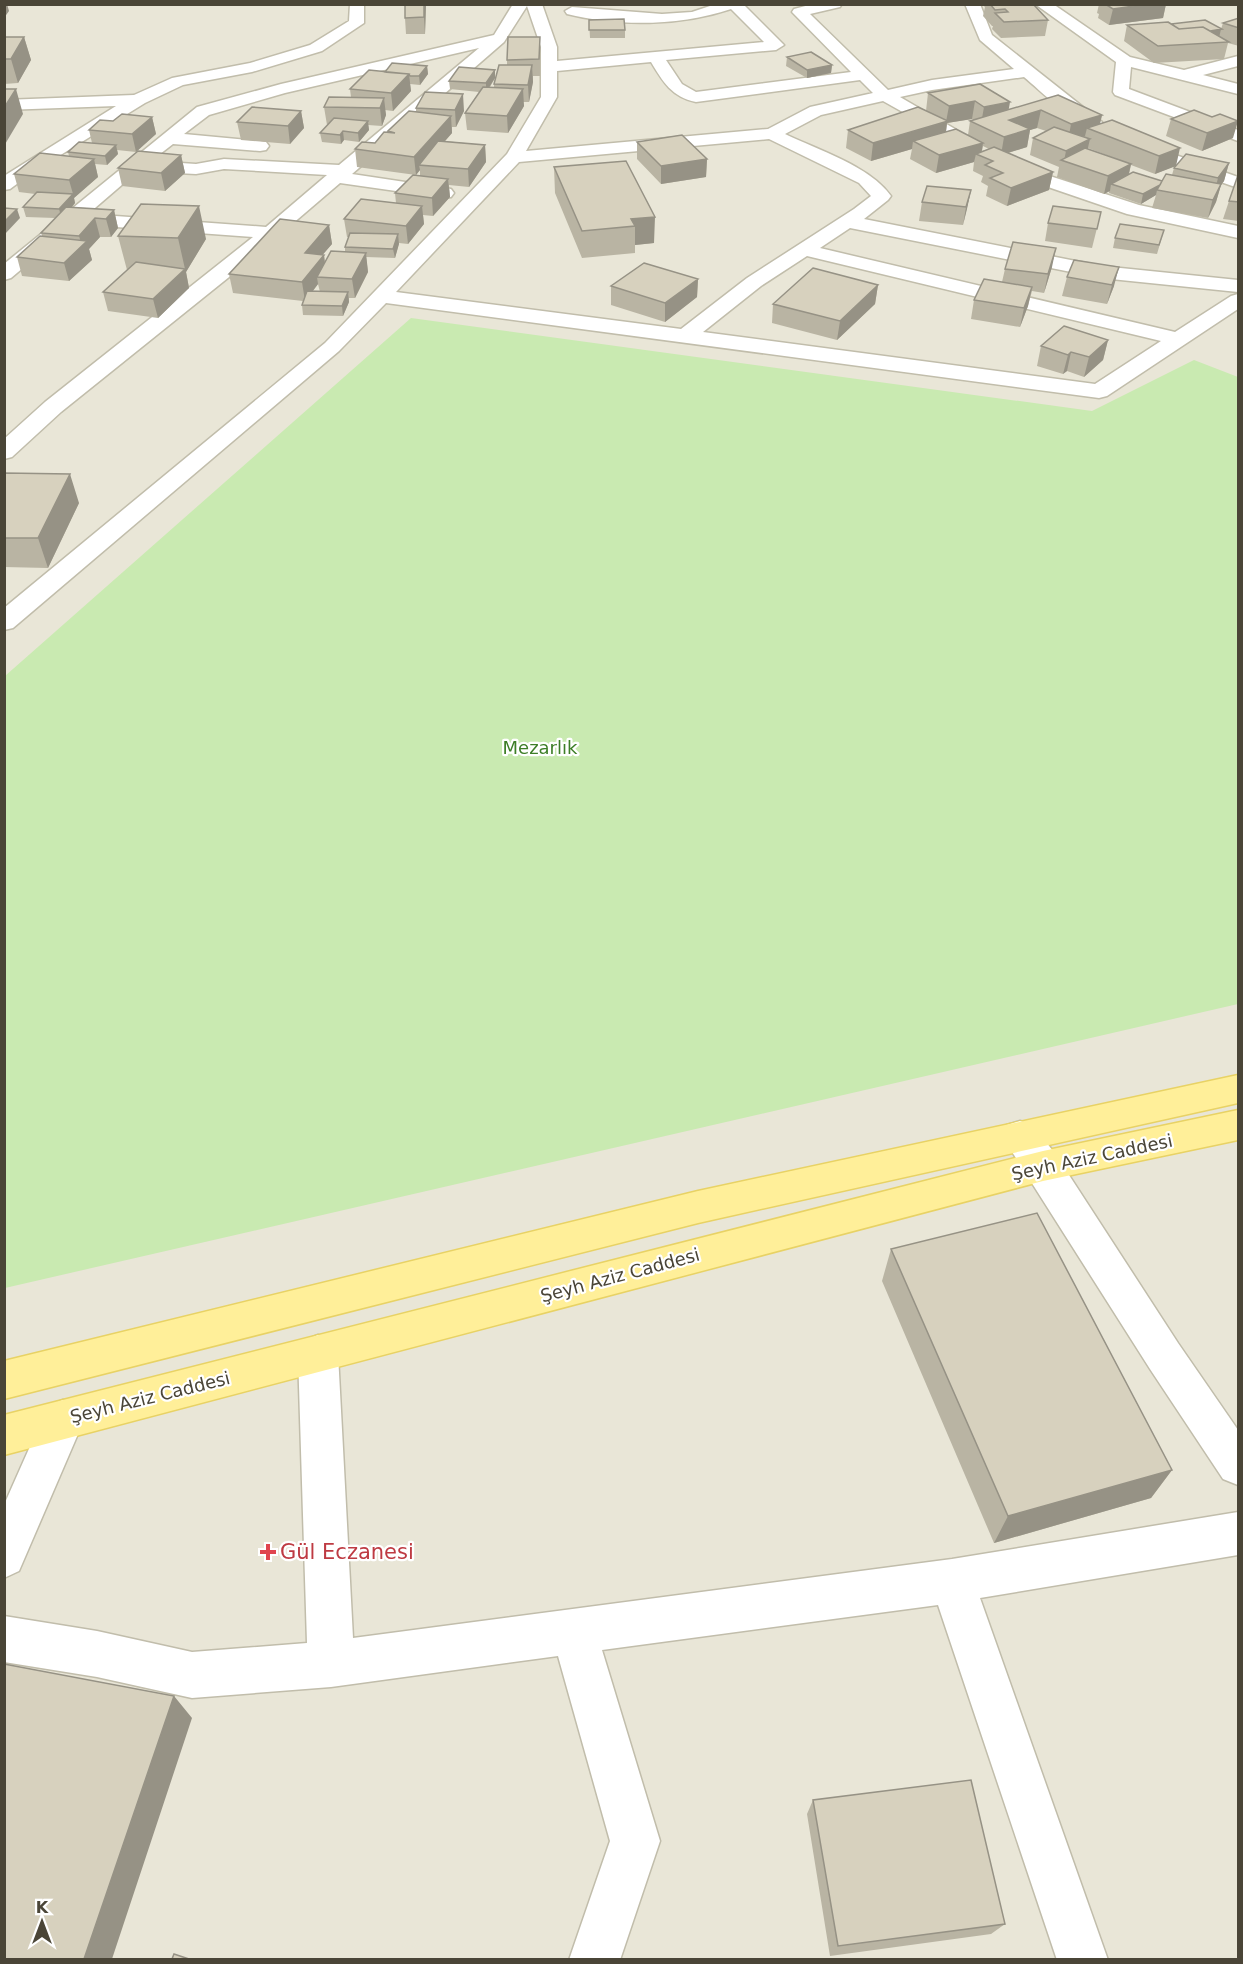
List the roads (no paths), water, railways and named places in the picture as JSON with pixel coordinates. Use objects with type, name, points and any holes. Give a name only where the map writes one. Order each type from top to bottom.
[{"type":"main road","name":"Şeyh Aziz Caddesi","points":[[4,1435],[318,1354],[1032,1151],[1239,1089]]},
{"type":"main road","name":"Şeyh Aziz Caddesi","points":[[4,1380],[698,1207],[1032,1151],[1239,1125]]},
{"type":"street","points":[[4,185],[27,168],[139,99],[178,81],[252,67],[316,48],[356,23],[357,4]]},
{"type":"street","points":[[4,452],[53,407],[270,233],[341,167],[364,155],[499,39],[521,4]]},
{"type":"street","points":[[4,622],[332,347],[514,158],[549,97],[549,47],[534,4]]},
{"type":"street","points":[[546,40],[575,8],[630,17],[666,17],[692,16],[733,4],[776,45],[549,68]]},
{"type":"street","points":[[836,4],[799,12],[884,95],[964,142]]},
{"type":"street","points":[[972,4],[985,37],[1076,111],[1130,144],[1239,183]]},
{"type":"street","points":[[1042,4],[1124,60],[1239,89]]},
{"type":"street","points":[[4,274],[134,165],[203,111],[281,89],[499,39]]},
{"type":"street","points":[[655,56],[673,85],[686,96],[696,97],[863,75]]},
{"type":"street","points":[[1124,60],[1121,92],[1239,136]]},
{"type":"street","points":[[1184,75],[1239,61]]},
{"type":"street","points":[[514,158],[772,134],[816,111],[932,85],[1026,72]]},
{"type":"street","points":[[4,105],[139,99]]},
{"type":"street","points":[[686,336],[754,282],[848,222],[882,196],[865,179],[772,134]]},
{"type":"street","points":[[169,138],[272,147]]},
{"type":"street","points":[[995,159],[1015,171],[1134,210],[1239,232]]},
{"type":"street","points":[[134,165],[196,169],[224,164],[341,167],[476,198]]},
{"type":"street","points":[[71,218],[270,233]]},
{"type":"street","points":[[848,222],[1101,272],[1239,286]]},
{"type":"street","points":[[804,250],[1179,339]]},
{"type":"street","points":[[381,296],[1099,391],[1239,300]]},
{"type":"street","points":[[4,595],[32,599]]},
{"type":"street","points":[[1032,1151],[1164,1356],[1239,1465]]},
{"type":"street","points":[[318,1354],[331,1664]]},
{"type":"street","points":[[4,1556],[63,1420]]},
{"type":"street","points":[[4,1639],[97,1654],[192,1675],[331,1664],[952,1581],[1239,1533]]},
{"type":"street","points":[[952,1581],[1083,1959]]},
{"type":"street","points":[[574,1632],[635,1841],[594,1959]]},
{"type":"place","name":"Gül Eczanesi","points":[[268,1552]]},
{"type":"park label","name":"Mezarlık","points":[[540,747]]}]
